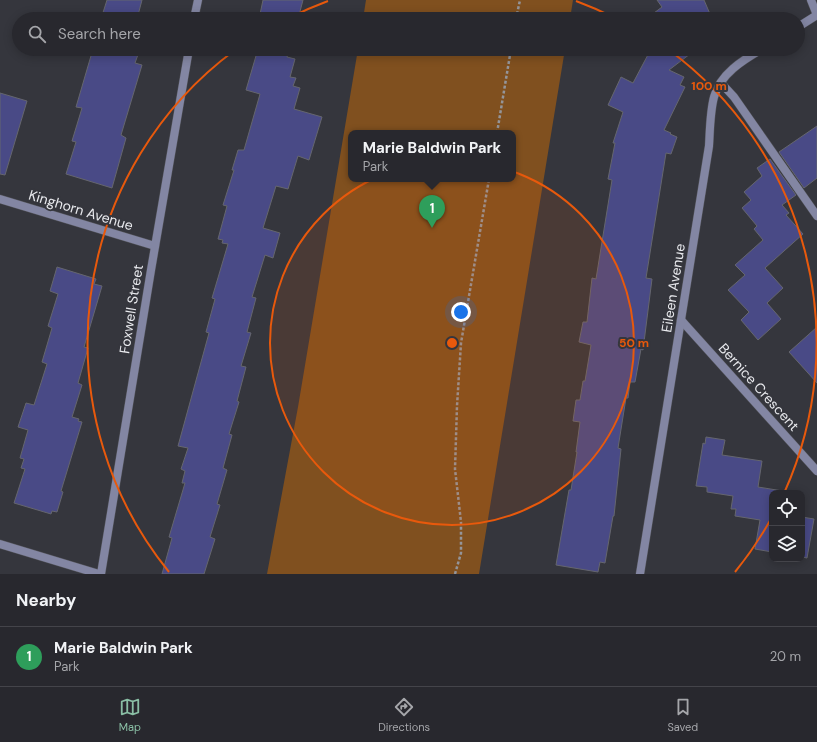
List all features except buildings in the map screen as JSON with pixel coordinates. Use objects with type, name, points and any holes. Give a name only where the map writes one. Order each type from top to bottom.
[{"type":"street","points":[[195,12],[198,0]]},
{"type":"street","points":[[805,23],[817,15],[811,0]]},
{"type":"street","name":"Foxwell Street","points":[[100,574],[188,56]]},
{"type":"street","name":"Eileen Avenue","points":[[640,574],[709,146],[713,102],[716,90],[721,82],[733,68],[751,56]]},
{"type":"street","points":[[721,82],[734,97],[817,216]]},
{"type":"street","name":"Kinghorn Avenue","points":[[0,199],[155,246]]},
{"type":"street","name":"Bernice Crescent","points":[[681,320],[817,470]]},
{"type":"street","points":[[0,544],[100,574]]},
{"type":"path","points":[[517,12],[520,0]]},
{"type":"path","points":[[498,130],[510,56]]},
{"type":"path","points":[[455,574],[461,553],[460,522],[455,469],[456,406],[461,344],[488,182]]},
{"type":"shaded area","points":[[366,0],[573,0],[571,12],[364,12]]},
{"type":"shaded area","points":[[357,56],[564,56],[479,574],[267,574],[298,407]]},
{"type":"place","name":"Marie Baldwin Park","points":[[432,228]]}]
